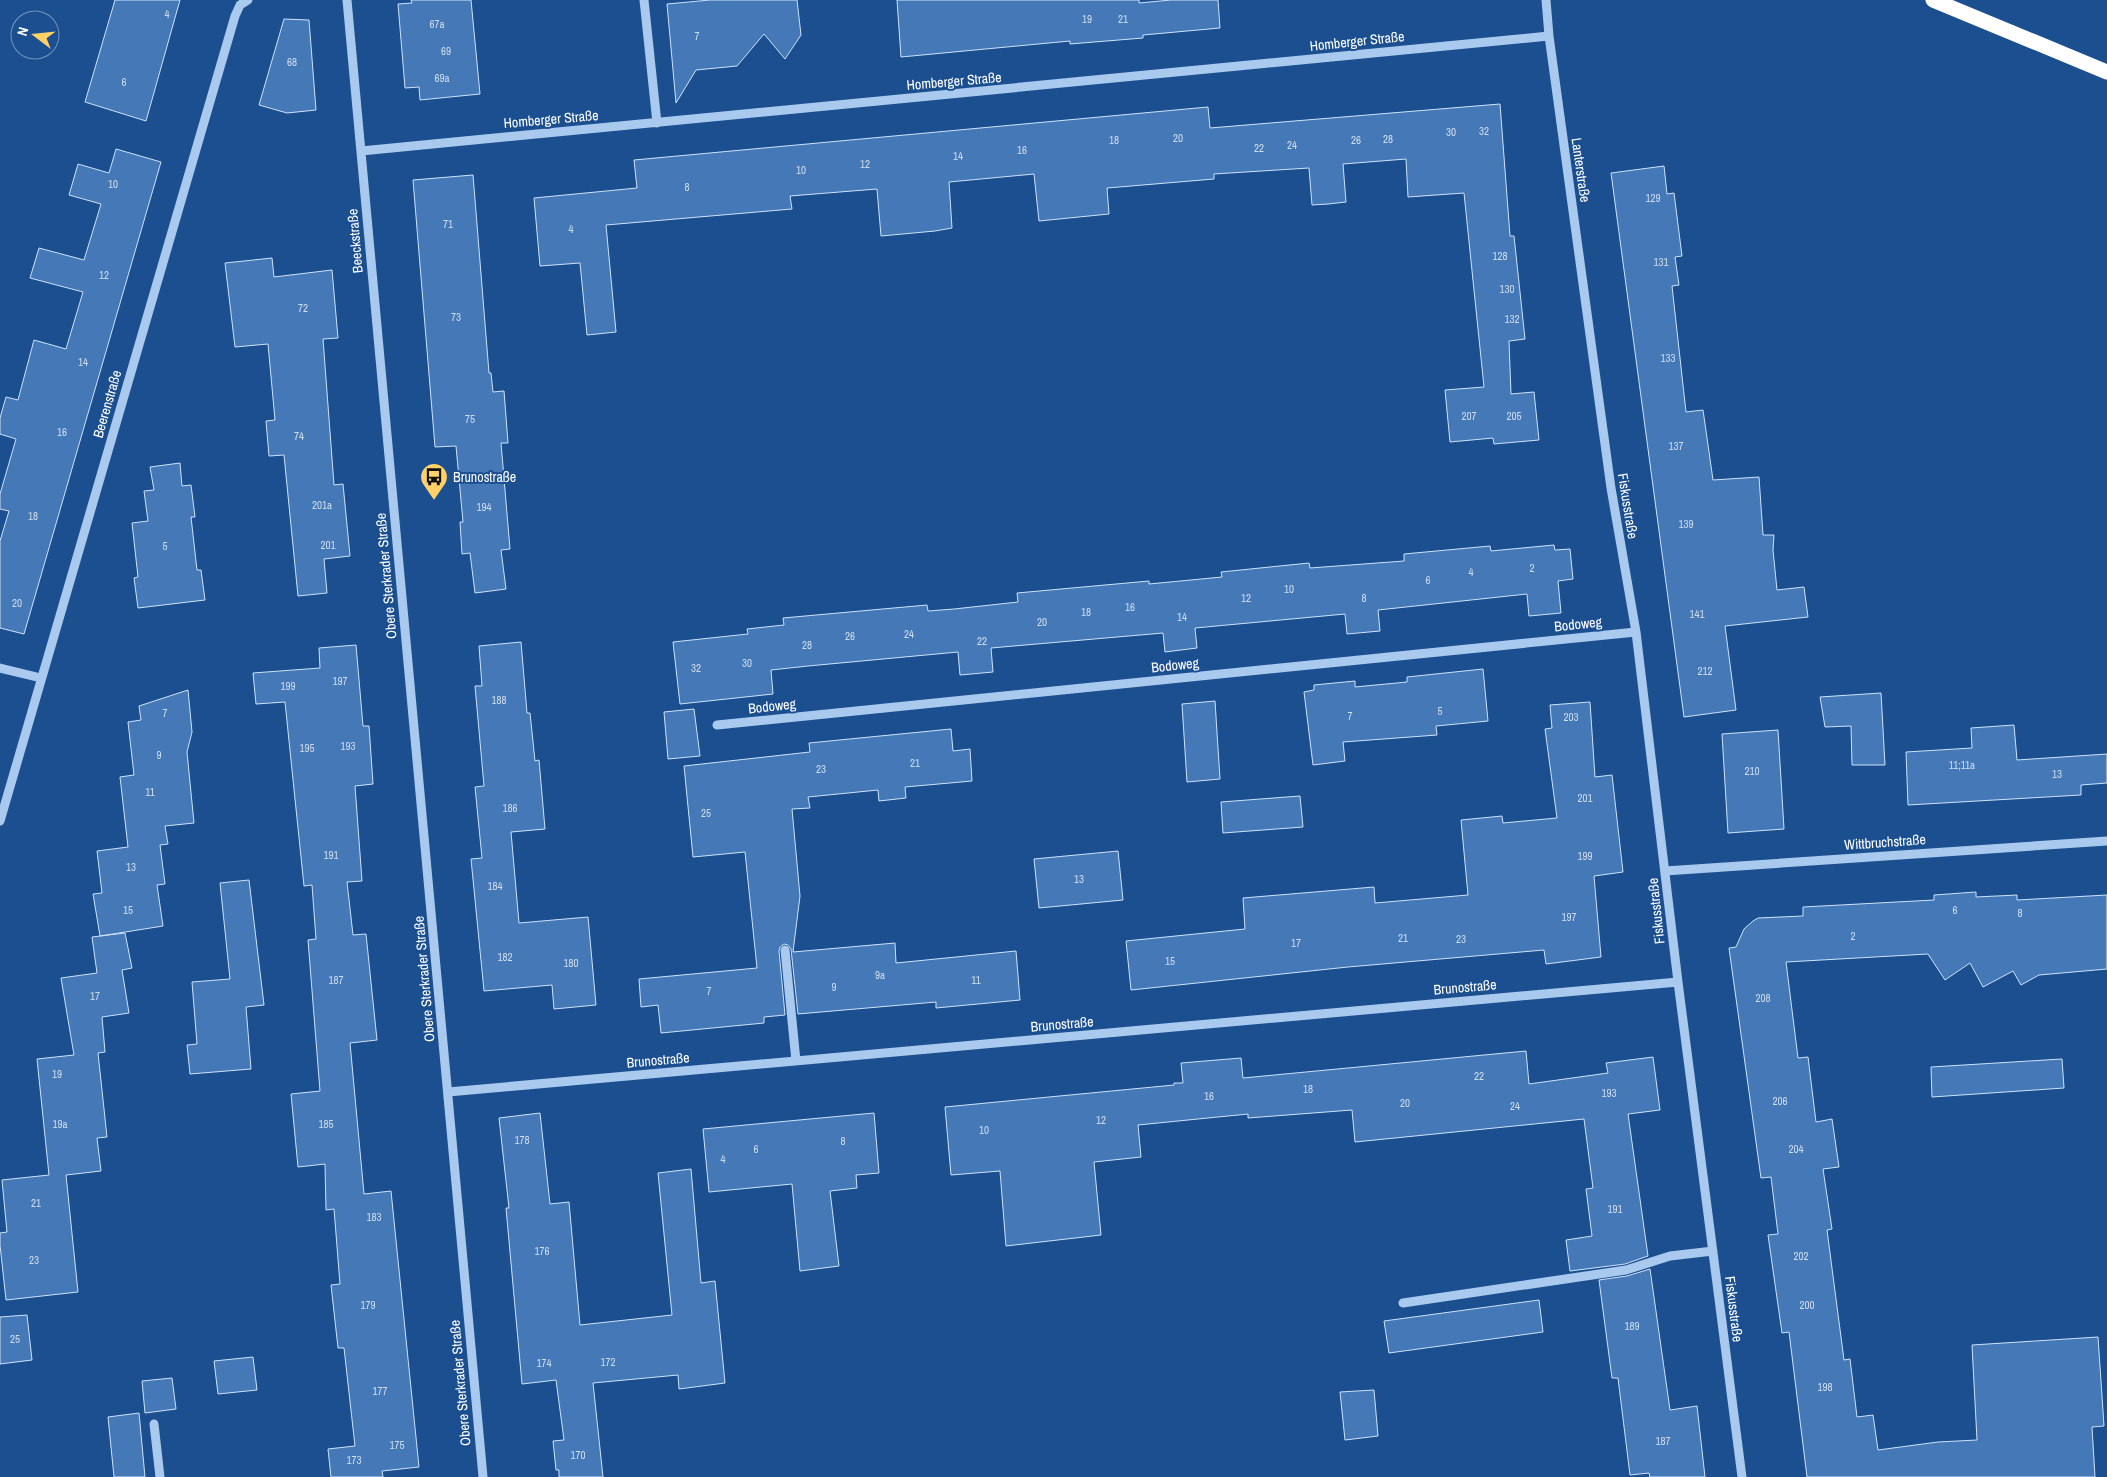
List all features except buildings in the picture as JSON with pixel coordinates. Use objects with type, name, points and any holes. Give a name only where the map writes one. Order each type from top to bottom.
[{"type":"highway","points":[[1933,0],[2107,72]]},
{"type":"street","name":"Beerenstraße","points":[[0,821],[235,16],[240,6],[248,0]]},
{"type":"street","name":"Beeckstraße","points":[[347,0],[390,479]]},
{"type":"street","points":[[644,0],[657,123]]},
{"type":"street","name":"Lanterstraße","points":[[1546,0],[1549,36],[1590,343]]},
{"type":"street","name":"Homberger Straße","points":[[361,151],[1549,36]]},
{"type":"street","name":"Fiskusstraße","points":[[1590,343],[1611,488],[1636,632],[1678,982],[1742,1477]]},
{"type":"street","name":"Obere Sterkrader Straße","points":[[390,479],[482,1477]]},
{"type":"street","name":"Bodoweg","points":[[717,725],[1636,632]]},
{"type":"street","points":[[0,668],[41,678]]},
{"type":"street","name":"Wittbruchstraße","points":[[1665,870],[2107,841]]},
{"type":"street","points":[[785,950],[796,1061]]},
{"type":"street","name":"Brunostraße","points":[[448,1092],[1678,982]]},
{"type":"street","points":[[1403,1303],[1626,1270],[1670,1256],[1713,1251]]},
{"type":"street","points":[[154,1424],[160,1477]]},
{"type":"place","name":"Brunostraße","points":[[434,501]]}]
